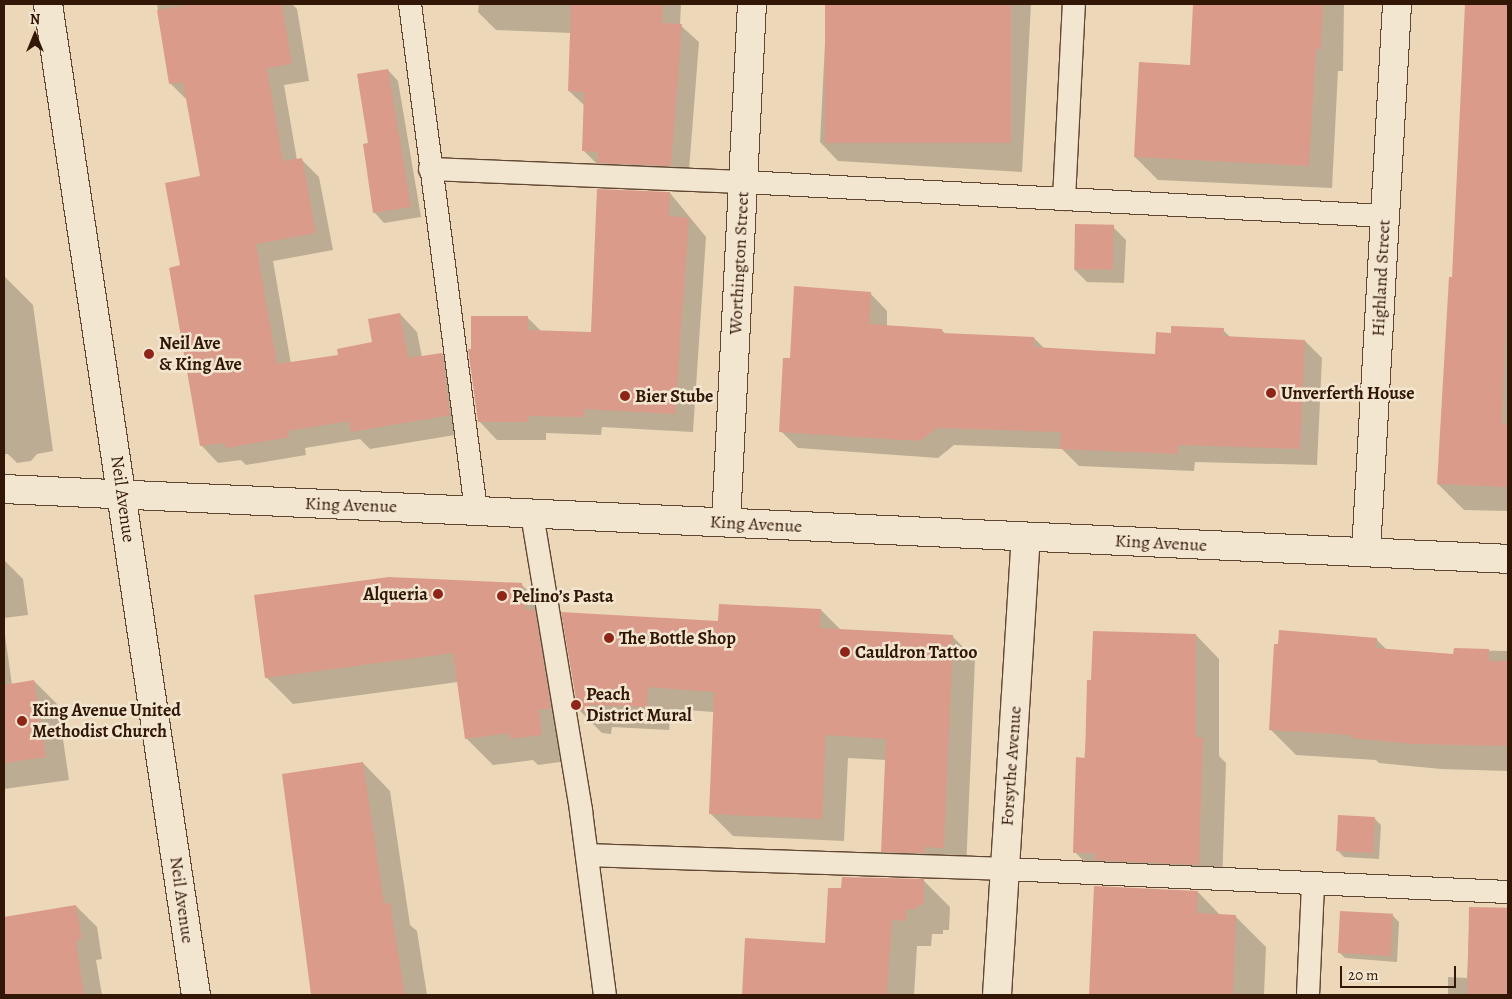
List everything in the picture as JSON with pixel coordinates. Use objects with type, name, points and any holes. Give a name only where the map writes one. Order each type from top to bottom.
[{"type":"street","name":"Neil Avenue","points":[[48,4],[196,995]]},
{"type":"street","name":"Worthington Street","points":[[726,522],[752,4]]},
{"type":"street","name":"Highland Street","points":[[1366,552],[1397,4]]},
{"type":"street","name":"King Avenue","points":[[4,489],[1508,559]]},
{"type":"street","name":"Forsythe Avenue","points":[[997,995],[1026,537]]},
{"type":"lane","points":[[410,4],[430,169],[476,510]]},
{"type":"lane","points":[[1064,199],[1074,4]]},
{"type":"lane","points":[[430,169],[744,182],[1385,216]]},
{"type":"lane","points":[[532,514],[588,855],[605,995]]},
{"type":"lane","points":[[588,855],[1005,869],[1508,892]]},
{"type":"lane","points":[[1308,995],[1313,883]]},
{"type":"building","points":[[195,4],[282,4],[292,64],[267,68],[283,161],[302,158],[316,233],[256,244],[277,364],[338,355],[337,349],[372,342],[368,319],[400,313],[408,358],[442,353],[450,415],[351,432],[349,421],[288,431],[289,437],[227,448],[224,443],[200,446],[169,268],[180,265],[165,183],[200,176],[183,82],[169,84],[157,10]]},
{"type":"building","points":[[571,4],[663,4],[662,23],[682,24],[671,166],[598,163],[598,152],[582,151],[584,92],[568,91]]},
{"type":"building","points":[[825,4],[1011,4],[1011,143],[825,143]]},
{"type":"building","points":[[1193,4],[1323,4],[1321,49],[1316,49],[1309,166],[1134,157],[1139,62],[1190,65]]},
{"type":"building","points":[[1465,4],[1508,4],[1508,258],[1502,423],[1508,424],[1508,487],[1437,484],[1449,277],[1452,277]]},
{"type":"building","points":[[388,69],[411,207],[373,213],[363,144],[368,143],[357,74]]},
{"type":"building","points":[[597,189],[670,192],[669,216],[689,218],[675,414],[584,409],[584,417],[528,416],[528,422],[478,422],[468,349],[471,349],[471,316],[528,316],[528,330],[591,332]]},
{"type":"building","points":[[1075,224],[1114,225],[1113,270],[1074,269]]},
{"type":"building","points":[[794,286],[871,292],[869,324],[942,329],[942,333],[1034,337],[1034,347],[1155,354],[1156,332],[1171,333],[1171,326],[1224,328],[1223,336],[1305,340],[1300,449],[1178,445],[1178,454],[1060,449],[1061,432],[937,428],[920,441],[779,432],[783,358],[790,358]]},
{"type":"building","points":[[389,577],[522,583],[525,609],[535,610],[551,709],[539,709],[542,735],[510,739],[509,733],[465,739],[453,653],[265,678],[254,595]]},
{"type":"building","points":[[719,604],[821,609],[820,628],[953,635],[944,848],[925,847],[925,853],[881,852],[886,739],[826,735],[822,819],[709,814],[714,692],[648,687],[647,707],[589,705],[589,711],[578,711],[561,612],[718,621]]},
{"type":"building","points":[[1279,630],[1377,638],[1376,648],[1453,654],[1454,648],[1489,649],[1489,661],[1508,661],[1508,746],[1414,744],[1352,738],[1352,735],[1269,730],[1274,644],[1278,644]]},
{"type":"building","points":[[1093,631],[1196,634],[1196,737],[1203,738],[1199,865],[1095,860],[1095,853],[1073,853],[1076,757],[1085,758],[1087,680],[1091,680]]},
{"type":"building","name":"King Avenue United Methodist Church","points":[[34,680],[46,757],[4,763],[4,685]]},
{"type":"building","points":[[363,762],[384,903],[390,903],[405,995],[311,995],[282,774]]},
{"type":"building","points":[[1338,815],[1375,817],[1373,853],[1336,851]]},
{"type":"building","points":[[842,877],[924,879],[924,905],[918,905],[917,909],[907,909],[906,921],[892,920],[887,995],[742,995],[745,938],[825,943],[828,888],[841,888]]},
{"type":"building","points":[[1094,886],[1198,891],[1197,913],[1236,915],[1233,995],[1089,995]]},
{"type":"building","points":[[76,905],[82,939],[76,940],[84,995],[4,995],[4,917]]},
{"type":"building","points":[[1469,907],[1508,908],[1506,995],[1467,995]]},
{"type":"building","points":[[1340,911],[1393,914],[1391,956],[1338,953]]},
{"type":"place","name":"Neil Ave & King Ave","points":[[149,354]]},
{"type":"place","name":"Unverferth House","points":[[1271,393]]},
{"type":"place","name":"Bier Stube","points":[[625,396]]},
{"type":"place","name":"Alqueria","points":[[438,594]]},
{"type":"place","name":"Pelino’s Pasta","points":[[502,596]]},
{"type":"place","name":"The Bottle Shop","points":[[609,638]]},
{"type":"place","name":"Cauldron Tattoo","points":[[845,652]]},
{"type":"place","name":"Peach District Mural","points":[[576,705]]},
{"type":"place","name":"King Avenue United Methodist Church","points":[[22,721]]}]
